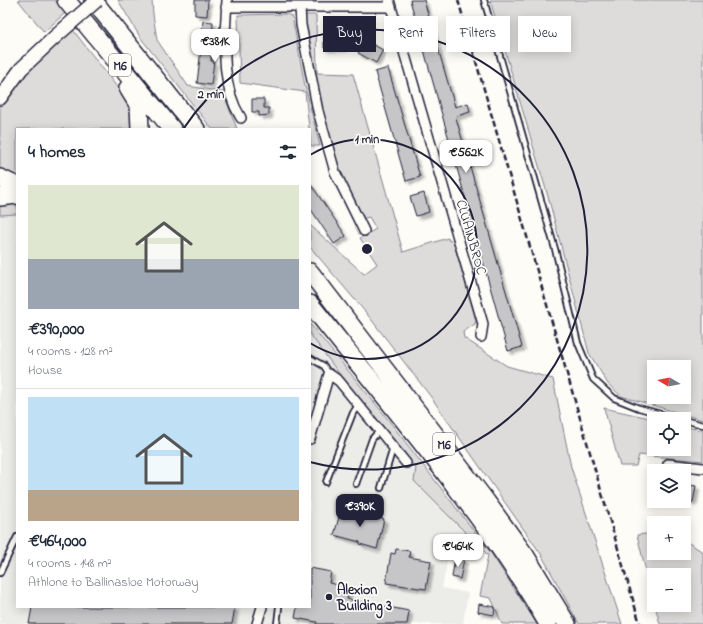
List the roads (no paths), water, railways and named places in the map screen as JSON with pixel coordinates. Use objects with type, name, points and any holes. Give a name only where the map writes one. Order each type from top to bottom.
[{"type":"highway","name":"M6","points":[[93,0],[195,128]]},
{"type":"highway","name":"M6","points":[[67,1],[171,128]]},
{"type":"highway","points":[[67,1],[88,40],[132,93],[139,106],[140,128]]},
{"type":"highway","points":[[0,178],[16,186]]},
{"type":"highway","points":[[0,197],[16,195]]},
{"type":"highway","name":"M6","points":[[311,273],[483,497],[525,555],[567,624]]},
{"type":"highway","name":"M6","points":[[311,305],[441,469],[497,544],[530,593],[548,624]]},
{"type":"main road","points":[[0,98],[21,70],[56,36],[97,0]]},
{"type":"street","name":"CLUAINBROC","points":[[226,3],[300,8],[390,4],[483,324],[481,337]]},
{"type":"street","points":[[226,3],[225,46],[227,81],[232,99],[241,118]]},
{"type":"street","points":[[300,8],[301,25],[318,111],[335,172],[364,231]]},
{"type":"street","points":[[311,436],[329,374],[339,381],[406,463]]},
{"type":"street","points":[[691,467],[703,468]]},
{"type":"street","points":[[257,624],[262,608]]},
{"type":"lane","points":[[484,0],[555,249],[578,343],[593,379],[614,398],[654,412]]},
{"type":"lane","points":[[311,359],[324,366],[329,374]]},
{"type":"lane","points":[[326,482],[358,405]]},
{"type":"lane","points":[[691,422],[703,425]]},
{"type":"lane","points":[[356,484],[372,438],[379,431]]},
{"type":"lane","points":[[381,488],[393,448]]},
{"type":"lane","points":[[0,574],[16,539]]},
{"type":"lane","points":[[277,624],[279,608]]},
{"type":"railway","points":[[458,0],[640,624]]},
{"type":"place","name":"Alexion Building 3","points":[[329,597]]}]
